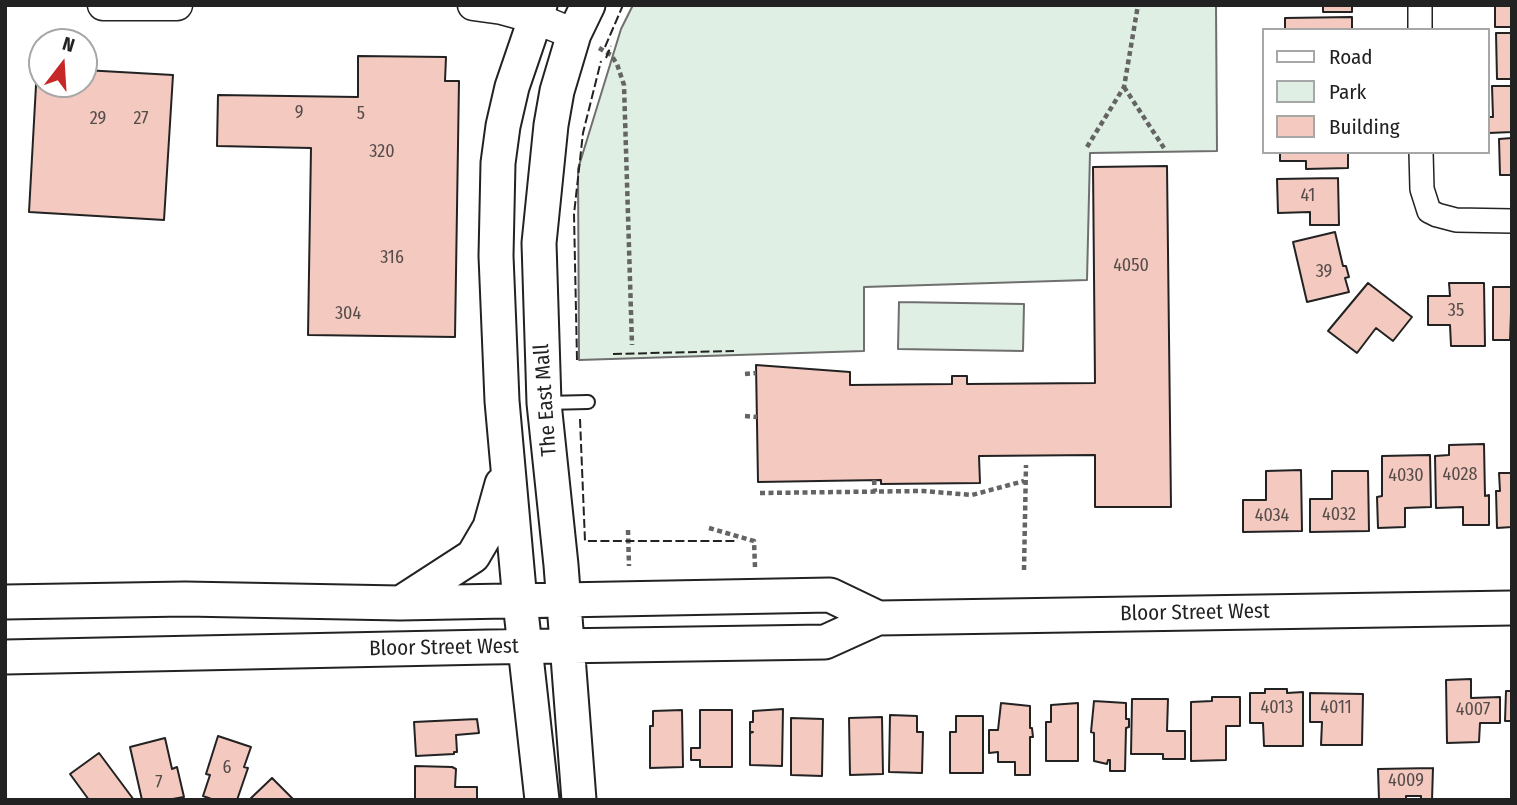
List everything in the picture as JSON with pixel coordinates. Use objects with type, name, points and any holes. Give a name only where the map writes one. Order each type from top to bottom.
[{"type":"main road","name":"The East Mall","points":[[537,12],[512,87],[503,126],[498,163],[496,256],[507,462],[542,800]]},
{"type":"main road","name":"The East Mall","points":[[579,800],[544,402],[540,291],[541,230],[551,125],[557,91],[586,29]]},
{"type":"main road","points":[[502,401],[544,402]]},
{"type":"main road","points":[[400,603],[473,556],[490,527],[507,462]]},
{"type":"main road","name":"Bloor Street West","points":[[5,602],[185,599],[520,602],[830,595],[878,618]]},
{"type":"main road","name":"Bloor Street West","points":[[5,657],[825,642],[878,618],[1512,608]]},
{"type":"street","points":[[103,5],[177,5]]},
{"type":"street","points":[[473,5],[537,12],[586,29]]},
{"type":"street","points":[[1420,5],[1420,28]]},
{"type":"street","points":[[1421,154],[1422,189],[1429,211],[1456,220],[1512,221]]},
{"type":"lane","points":[[544,402],[588,402]]},
{"type":"path","points":[[1087,147],[1124,87],[1138,5]]},
{"type":"path","points":[[586,29],[611,55],[624,85],[632,345]]},
{"type":"path","points":[[1124,87],[1164,148]]},
{"type":"path","points":[[745,374],[757,373]]},
{"type":"path","points":[[745,416],[757,417]]},
{"type":"path","points":[[1024,570],[1026,465]]},
{"type":"path","points":[[874,480],[875,492]]},
{"type":"path","points":[[760,493],[923,491],[972,495],[1024,481]]},
{"type":"path","points":[[709,528],[754,541],[755,562]]},
{"type":"path","points":[[628,530],[629,566]]},
{"type":"green space","points":[[633,5],[1216,5],[1217,151],[1090,153],[1087,280],[864,287],[864,351],[579,360],[578,169],[621,29]]},
{"type":"green space","points":[[899,302],[1024,304],[1023,351],[898,349]]},
{"type":"building","points":[[1323,5],[1352,5],[1352,12],[1323,12]]},
{"type":"building","points":[[1495,5],[1512,5],[1512,27],[1495,27]]},
{"type":"building","points":[[1352,17],[1352,28],[1285,28],[1285,18]]},
{"type":"building","points":[[1496,33],[1512,33],[1512,79],[1497,79]]},
{"type":"building","points":[[358,56],[446,57],[445,81],[459,81],[455,337],[308,335],[311,148],[217,146],[218,95],[358,97]]},
{"type":"building","points":[[98,71],[173,75],[164,220],[29,212],[35,98],[98,98]]},
{"type":"building","points":[[1492,86],[1512,86],[1512,132],[1489,133],[1489,117],[1493,117]]},
{"type":"building","points":[[1512,138],[1512,175],[1500,175],[1499,139]]},
{"type":"building","points":[[1280,154],[1348,154],[1348,168],[1306,169],[1306,161],[1280,161]]},
{"type":"building","points":[[1167,166],[1171,507],[1095,507],[1095,455],[979,456],[980,483],[881,484],[881,480],[758,482],[756,365],[850,372],[850,385],[952,384],[952,376],[967,376],[967,384],[1095,383],[1093,167]]},
{"type":"building","points":[[1338,178],[1339,225],[1310,225],[1310,212],[1278,213],[1277,179]]},
{"type":"building","points":[[1335,232],[1343,266],[1346,266],[1349,277],[1345,278],[1349,292],[1307,302],[1293,242]]},
{"type":"building","points":[[1368,283],[1412,317],[1393,341],[1376,328],[1357,353],[1328,331]]},
{"type":"building","points":[[1449,283],[1484,283],[1485,346],[1451,346],[1450,325],[1428,325],[1428,296],[1450,296]]},
{"type":"building","points":[[1493,287],[1512,287],[1510,340],[1493,340]]},
{"type":"building","points":[[1484,444],[1485,496],[1489,495],[1489,525],[1463,525],[1463,507],[1436,508],[1435,456],[1449,455],[1449,445]]},
{"type":"building","points":[[1430,455],[1431,507],[1405,508],[1405,527],[1378,528],[1377,497],[1382,496],[1382,456]]},
{"type":"building","points":[[1301,470],[1302,531],[1243,532],[1243,500],[1266,500],[1266,471]]},
{"type":"building","points":[[1332,471],[1368,471],[1369,531],[1310,532],[1310,499],[1332,499]]},
{"type":"building","points":[[1499,473],[1512,473],[1512,527],[1497,528],[1496,491],[1500,491]]},
{"type":"building","points":[[1471,679],[1471,698],[1500,697],[1500,723],[1480,723],[1479,742],[1447,743],[1446,680]]},
{"type":"building","points":[[1265,689],[1287,689],[1287,693],[1303,692],[1303,746],[1264,746],[1263,723],[1250,723],[1250,693],[1265,693]]},
{"type":"building","points":[[1506,691],[1512,691],[1512,721],[1505,721]]},
{"type":"building","points":[[1310,693],[1363,694],[1362,745],[1321,745],[1322,722],[1310,722]]},
{"type":"building","points":[[1212,697],[1240,697],[1240,726],[1226,726],[1226,760],[1191,761],[1191,702],[1212,701]]},
{"type":"building","points":[[1132,699],[1168,699],[1167,731],[1185,731],[1185,759],[1163,759],[1163,754],[1131,754]]},
{"type":"building","points":[[1094,701],[1126,703],[1129,727],[1126,728],[1125,771],[1110,771],[1110,760],[1107,764],[1094,761],[1094,733],[1091,732]]},
{"type":"building","points":[[1001,703],[1030,706],[1030,728],[1033,737],[1030,737],[1030,775],[1015,775],[1015,762],[998,762],[998,752],[989,753],[989,730],[998,730]]},
{"type":"building","points":[[1078,703],[1078,761],[1046,761],[1046,722],[1051,722],[1051,705]]},
{"type":"building","points":[[783,709],[782,766],[750,765],[750,733],[753,732],[750,732],[750,722],[753,722],[753,711]]},
{"type":"building","points":[[682,710],[683,767],[650,768],[650,726],[653,726],[653,711]]},
{"type":"building","points":[[700,710],[732,710],[732,767],[700,767],[700,760],[691,760],[691,748],[700,748]]},
{"type":"building","points":[[890,715],[917,716],[917,732],[923,732],[922,773],[889,772]]},
{"type":"building","points":[[956,716],[983,716],[983,773],[950,773],[950,732],[956,732]]},
{"type":"building","points":[[882,717],[883,774],[850,775],[849,718]]},
{"type":"building","points":[[791,718],[823,719],[822,776],[791,775]]},
{"type":"building","points":[[477,719],[479,733],[456,735],[457,752],[454,754],[416,756],[414,722]]},
{"type":"building","points":[[218,736],[251,747],[244,767],[248,768],[237,800],[214,800],[203,796],[210,775],[206,774]]},
{"type":"building","points":[[165,738],[172,769],[177,767],[184,797],[142,800],[130,747]]},
{"type":"building","points":[[99,753],[134,800],[89,800],[70,774]]},
{"type":"building","points":[[415,766],[456,769],[455,787],[477,787],[477,800],[415,800]]},
{"type":"building","points":[[1433,768],[1432,800],[1421,800],[1421,796],[1406,796],[1406,800],[1379,800],[1378,769]]},
{"type":"building","points":[[272,778],[294,800],[249,800]]},
{"type":"fence","points":[[605,47],[623,5]]},
{"type":"fence","points":[[606,58],[611,46]]},
{"type":"fence","points":[[577,360],[574,214],[583,133],[601,61]]},
{"type":"fence","points":[[613,354],[734,351]]},
{"type":"fence","points":[[580,419],[585,541],[738,541]]}]
